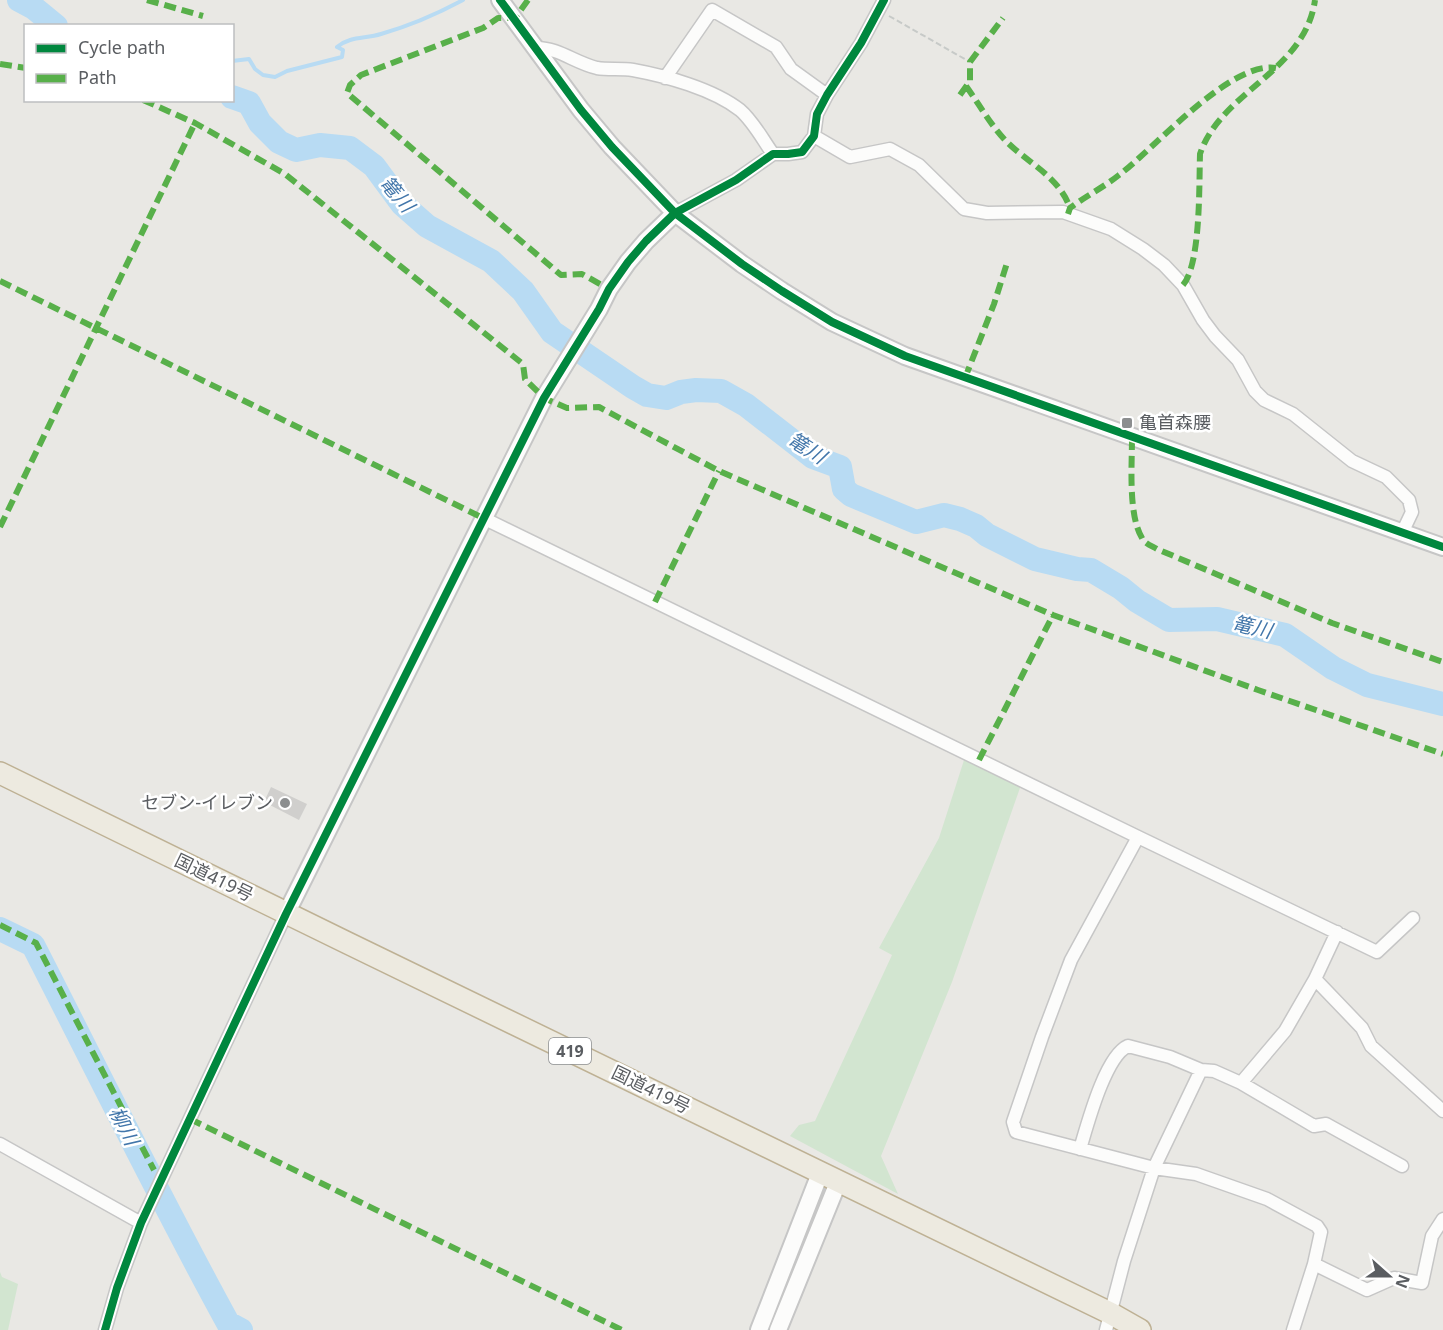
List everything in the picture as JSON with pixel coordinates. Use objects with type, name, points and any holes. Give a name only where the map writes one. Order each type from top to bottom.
[{"type":"highway","name":"国道419号","points":[[0,773],[286,914],[830,1176],[1108,1322],[1140,1330]]},
{"type":"street","points":[[504,4],[581,110],[612,147],[675,213],[742,264],[832,322],[905,356],[1443,547]]},
{"type":"street","points":[[105,1330],[117,1288],[142,1223],[286,914],[483,518],[555,381],[609,289],[628,262],[675,213],[736,180],[773,154],[802,152],[814,136],[818,114],[828,95],[861,43],[881,5]]},
{"type":"street","points":[[665,78],[712,10],[776,47],[791,69],[828,95]]},
{"type":"street","points":[[537,48],[549,48],[601,69],[617,68],[665,78],[706,92],[740,111],[773,154]]},
{"type":"street","points":[[814,136],[850,157],[890,149],[919,165],[964,209],[987,213],[1063,212],[1111,228],[1143,249],[1164,265],[1183,285],[1209,328],[1238,360],[1255,391],[1264,400],[1293,414],[1342,454],[1386,477],[1402,492],[1409,500],[1412,512],[1402,533]]},
{"type":"street","points":[[483,518],[1377,952],[1413,918]]},
{"type":"street","points":[[1138,837],[1071,960],[1013,1122],[1016,1132],[1154,1168],[1196,1174],[1267,1199],[1317,1226],[1321,1232],[1314,1264],[1293,1330]]},
{"type":"street","points":[[1241,1083],[1285,1031],[1315,979],[1337,932]]},
{"type":"street","points":[[1315,979],[1362,1028],[1371,1046],[1443,1111]]},
{"type":"street","points":[[1080,1149],[1095,1096],[1123,1048],[1128,1046],[1145,1049],[1201,1070],[1214,1071],[1241,1083],[1314,1126],[1326,1124],[1402,1166]]},
{"type":"street","points":[[1108,1322],[1124,1261],[1154,1168],[1201,1070]]},
{"type":"street","points":[[0,1144],[142,1223]]},
{"type":"street","points":[[759,1330],[830,1176]]},
{"type":"street","points":[[778,1330],[830,1176]]},
{"type":"street","points":[[1314,1264],[1367,1290],[1394,1278],[1422,1283],[1432,1236],[1443,1219]]},
{"type":"path","points":[[881,5],[970,62]]},
{"type":"green space","points":[[965,757],[1021,785],[952,982],[881,1156],[898,1194],[790,1136],[799,1125],[815,1121],[892,955],[879,948],[939,838]]},
{"type":"green space","points":[[0,1272],[2,1277],[18,1284],[8,1330],[0,1330]]},
{"type":"building","name":"セブン-イレブン","points":[[271,787],[307,804],[299,820],[264,802]]},
{"type":"waterway","name":"篭川","points":[[19,0],[34,8],[54,24]]},
{"type":"waterway","points":[[234,61],[249,59],[255,69],[263,75],[275,77],[287,71],[342,57],[343,50],[337,47],[342,43],[402,27],[463,0]]},
{"type":"waterway","name":"篭川","points":[[234,98],[249,103],[260,123],[279,142],[296,150],[320,145],[350,148],[374,166],[402,204],[427,226],[491,261],[523,291],[552,332],[647,395],[666,398],[681,392],[696,390],[721,391],[746,405],[813,457],[840,467],[844,489],[851,495],[916,522],[944,515],[960,519],[1035,559],[1091,570],[1169,620],[1217,619],[1285,635],[1333,668],[1367,685],[1443,704]]},
{"type":"waterway","name":"柳川","points":[[0,929],[33,945],[228,1323],[241,1330]]},
{"type":"marked path","points":[[147,0],[203,16]]},
{"type":"marked path","points":[[528,0],[515,18],[498,18],[483,28],[361,75],[350,85],[347,93],[561,275],[582,274],[609,289]]},
{"type":"marked path","points":[[1183,285],[1189,275],[1196,242],[1200,154],[1211,132],[1225,113],[1280,64],[1296,46],[1308,25],[1315,0]]},
{"type":"marked path","points":[[960,95],[970,81],[970,62],[1003,18]]},
{"type":"marked path","points":[[0,64],[24,68]]},
{"type":"marked path","points":[[1068,214],[1070,208],[1134,163],[1216,91],[1258,69],[1276,68]]},
{"type":"marked path","points":[[966,86],[1000,134],[1013,148],[1050,178],[1065,197],[1070,208]]},
{"type":"marked path","points":[[148,102],[195,123],[285,174],[523,364],[525,379],[544,398],[567,408],[599,407],[719,471],[1053,615],[1258,690],[1443,754]]},
{"type":"marked path","points":[[0,527],[195,123]]},
{"type":"marked path","points":[[965,378],[994,304],[1007,263]]},
{"type":"marked path","points":[[0,281],[483,518]]},
{"type":"marked path","points":[[1132,438],[1133,503],[1138,528],[1146,543],[1332,623],[1443,662]]},
{"type":"marked path","points":[[655,602],[719,471]]},
{"type":"marked path","points":[[979,760],[1053,615]]},
{"type":"marked path","points":[[0,925],[36,943],[154,1170]]},
{"type":"marked path","points":[[190,1119],[622,1330]]},
{"type":"cycle path","points":[[500,0],[581,110],[612,147],[675,213],[742,264],[832,322],[905,356],[1443,547]]},
{"type":"cycle path","points":[[105,1330],[117,1288],[141,1223],[286,914],[544,398],[609,289],[628,262],[675,213],[736,180],[773,154],[802,152],[814,136],[817,114],[827,95],[861,43],[884,0]]},
{"type":"place","name":"亀首森腰","points":[[1127,423]]},
{"type":"place","name":"セブン-イレブン","points":[[285,803]]}]
